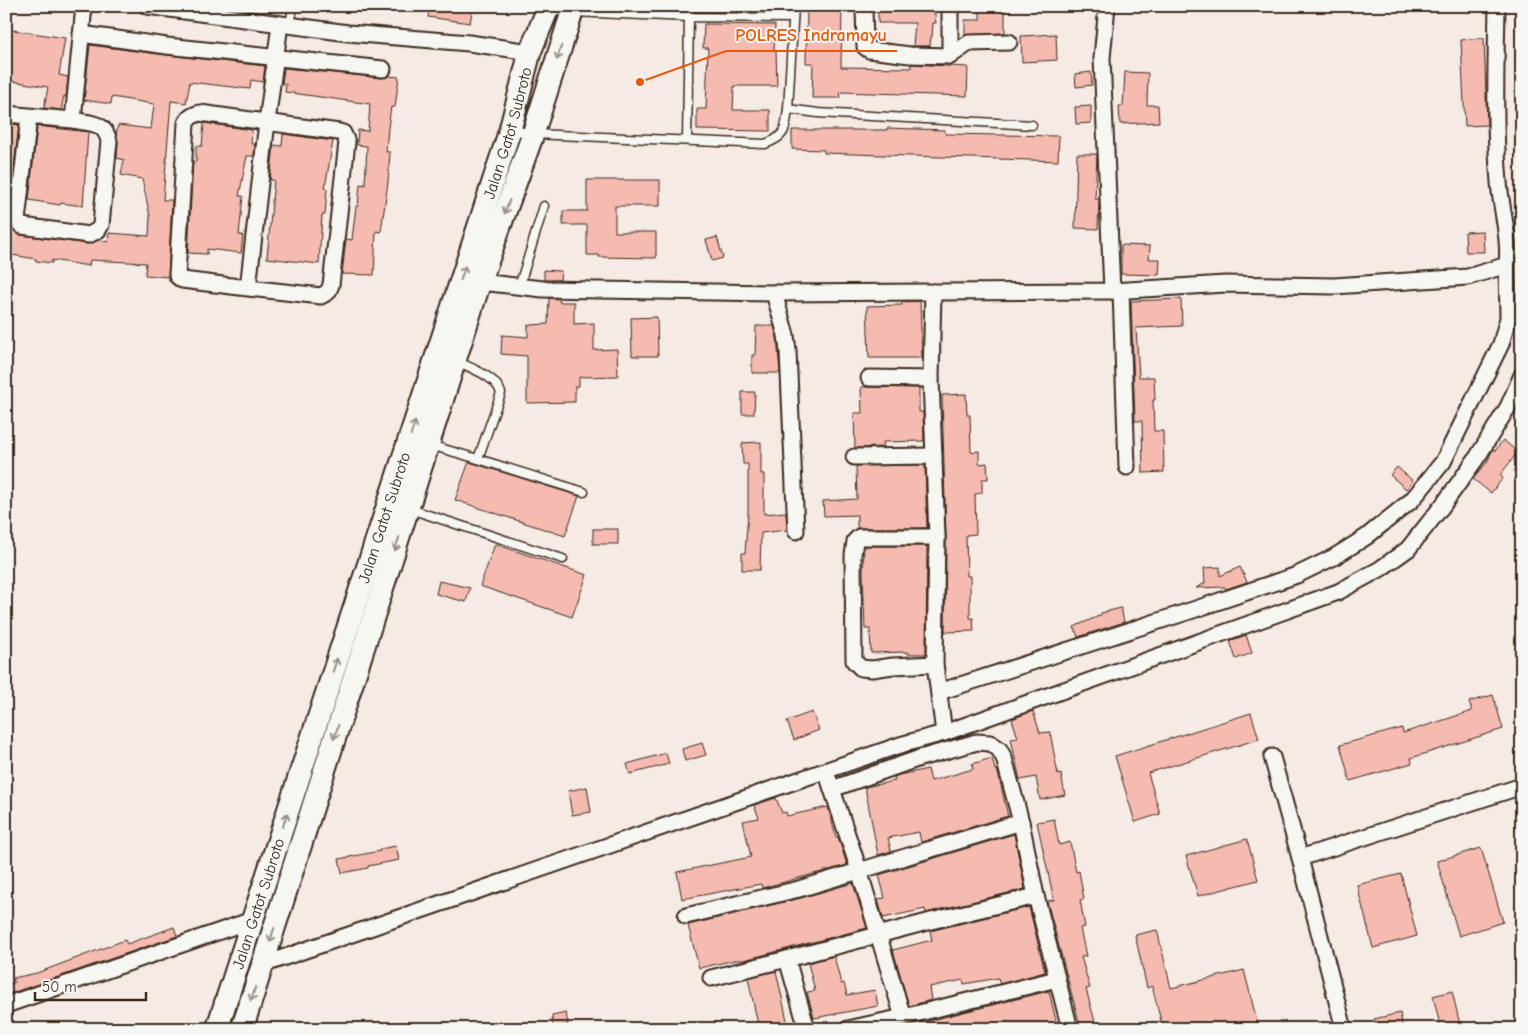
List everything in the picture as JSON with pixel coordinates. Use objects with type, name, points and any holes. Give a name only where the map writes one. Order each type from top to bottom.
[{"type":"street","points":[[73,120],[84,6]]},
{"type":"street","points":[[147,6],[348,33],[469,43],[530,52]]},
{"type":"street","points":[[864,6],[865,47],[869,50],[910,56],[950,56],[969,43],[1008,42]]},
{"type":"street","points":[[950,6],[950,56]]},
{"type":"street","points":[[1106,6],[1102,58],[1127,467]]},
{"type":"street","points":[[940,695],[1297,575],[1334,557],[1366,537],[1412,500],[1443,462],[1501,344],[1508,318],[1508,252],[1498,182],[1497,6]]},
{"type":"street","name":"Jalan Gatot Subroto","points":[[217,1029],[510,130],[530,52],[546,7]]},
{"type":"street","name":"Jalan Gatot Subroto","points":[[242,1029],[480,282],[533,134],[573,9]]},
{"type":"street","points":[[248,288],[275,58],[285,25]]},
{"type":"street","points":[[81,34],[168,46],[383,69]]},
{"type":"street","points":[[200,113],[267,122],[343,133],[347,142],[331,285],[328,292],[321,296],[182,280],[177,276],[186,124],[190,117],[200,113]]},
{"type":"street","points":[[6,114],[29,116],[73,120],[101,126],[107,132],[109,141],[101,225],[98,230],[89,235],[22,226],[17,221],[29,116]]},
{"type":"street","points":[[480,282],[543,289],[774,293],[1116,291],[1225,284],[1334,286],[1440,279],[1468,277],[1507,265]]},
{"type":"street","points":[[933,292],[931,379],[937,536],[935,664],[944,730]]},
{"type":"street","points":[[774,293],[786,335],[788,351],[796,531]]},
{"type":"street","points":[[263,962],[826,772],[1338,592],[1380,569],[1408,549],[1444,505],[1508,407],[1522,375]]},
{"type":"street","points":[[869,378],[931,379]]},
{"type":"street","points":[[854,457],[934,456]]},
{"type":"street","points":[[935,664],[872,669],[861,668],[856,664],[854,661],[853,555],[855,541],[859,537],[937,536]]},
{"type":"street","points":[[832,789],[920,758],[977,742],[984,741],[999,749],[1004,758],[1021,822],[1036,896],[1070,1029]]},
{"type":"street","points":[[1272,757],[1344,1029]]},
{"type":"street","points":[[826,772],[880,936],[903,1017]]},
{"type":"street","points":[[1300,858],[1522,786]]},
{"type":"street","points":[[686,916],[800,889],[1021,822]]},
{"type":"street","points":[[711,978],[1036,896]]},
{"type":"street","points":[[6,1005],[250,926]]},
{"type":"street","points":[[788,959],[807,1029]]},
{"type":"street","points":[[848,1029],[1057,980]]},
{"type":"lane","points":[[285,25],[293,6]]},
{"type":"lane","points":[[687,140],[690,6]]},
{"type":"lane","points":[[510,130],[533,134],[765,144],[777,140],[785,127],[788,109],[794,6]]},
{"type":"lane","points":[[546,7],[689,17],[794,18]]},
{"type":"lane","points":[[788,109],[1032,124]]},
{"type":"lane","points":[[519,287],[544,206]]},
{"type":"lane","points":[[456,360],[494,381],[499,386],[501,392],[478,459]]},
{"type":"lane","points":[[429,444],[584,492]]},
{"type":"lane","points":[[408,509],[563,560]]},
{"type":"building","points":[[430,6],[473,6],[470,23],[428,17]]},
{"type":"building","points":[[807,6],[842,6],[841,67],[911,68],[911,64],[968,67],[967,96],[841,92],[840,98],[812,98],[813,63],[806,63]]},
{"type":"building","points":[[878,6],[934,6],[936,23],[933,23],[930,46],[913,46],[915,23],[878,23]]},
{"type":"building","points":[[980,6],[1005,6],[1005,33],[965,35],[965,20],[980,20]]},
{"type":"building","points":[[704,24],[775,25],[774,51],[776,51],[777,86],[734,86],[733,110],[770,110],[770,131],[697,130],[697,109],[706,109],[708,48],[703,48]]},
{"type":"building","points":[[6,29],[65,38],[59,75],[68,77],[66,97],[64,96],[61,110],[44,108],[48,87],[6,80]]},
{"type":"building","points":[[1056,34],[1057,60],[1022,62],[1021,36]]},
{"type":"building","points":[[1484,38],[1487,125],[1465,126],[1461,40]]},
{"type":"building","points":[[90,45],[265,66],[263,82],[251,80],[250,89],[190,82],[186,103],[171,101],[163,200],[172,200],[168,277],[145,275],[146,263],[90,260],[89,266],[52,260],[52,263],[36,261],[36,259],[6,254],[6,225],[21,235],[88,244],[99,240],[108,242],[109,233],[149,236],[150,216],[142,179],[121,175],[124,160],[117,158],[118,142],[116,134],[118,125],[151,129],[154,104],[112,97],[111,104],[84,100]]},
{"type":"building","points":[[284,68],[382,78],[389,76],[399,77],[395,107],[391,107],[388,128],[386,152],[390,152],[388,182],[381,232],[376,231],[374,275],[342,274],[346,239],[352,240],[360,184],[365,185],[367,146],[357,145],[358,130],[368,131],[370,104],[285,92],[286,84],[282,84]]},
{"type":"building","points":[[1091,72],[1092,85],[1076,87],[1075,74]]},
{"type":"building","points":[[1125,72],[1148,73],[1147,105],[1158,105],[1159,122],[1120,124],[1119,106],[1123,106]]},
{"type":"building","points":[[1091,106],[1091,123],[1076,124],[1075,107]]},
{"type":"building","points":[[6,123],[19,125],[14,166],[6,165]]},
{"type":"building","points":[[204,123],[252,130],[251,144],[255,144],[254,156],[247,156],[239,196],[243,196],[239,235],[243,235],[241,253],[207,249],[207,254],[188,253],[193,162],[196,162],[196,146],[202,146]]},
{"type":"building","points":[[37,126],[88,132],[83,206],[61,203],[60,205],[29,200]]},
{"type":"building","points":[[887,128],[945,130],[945,134],[1059,136],[1058,161],[824,153],[824,150],[792,149],[792,130],[887,130]]},
{"type":"building","points":[[283,134],[333,141],[325,188],[327,189],[325,215],[322,215],[319,264],[267,258],[274,180],[270,180],[274,145],[282,146]]},
{"type":"building","points":[[1077,154],[1097,154],[1095,199],[1099,199],[1098,229],[1075,228]]},
{"type":"building","points":[[587,180],[660,180],[660,206],[615,206],[615,232],[656,232],[656,258],[587,255],[587,225],[563,225],[563,211],[587,211]]},
{"type":"building","points":[[1483,231],[1484,252],[1466,252],[1465,232]]},
{"type":"building","points":[[717,237],[723,258],[712,261],[706,240]]},
{"type":"building","points":[[1121,245],[1150,246],[1149,259],[1160,259],[1159,275],[1121,274]]},
{"type":"building","points":[[544,270],[561,271],[560,280],[544,280]]},
{"type":"building","points":[[549,298],[560,299],[559,302],[574,302],[574,324],[594,323],[594,350],[617,349],[618,376],[579,377],[579,386],[575,386],[575,402],[527,403],[527,356],[501,354],[502,335],[528,337],[528,325],[548,324]]},
{"type":"building","points":[[1181,299],[1182,326],[1136,328],[1139,377],[1154,377],[1154,431],[1163,431],[1164,472],[1143,473],[1142,421],[1135,421],[1131,301]]},
{"type":"building","points":[[920,301],[922,358],[869,358],[867,306],[902,305],[902,302]]},
{"type":"building","points":[[657,317],[658,356],[632,356],[631,318]]},
{"type":"building","points":[[756,326],[774,326],[777,337],[780,373],[752,373],[752,355],[755,355]]},
{"type":"building","points":[[861,387],[919,388],[919,412],[923,412],[924,441],[883,442],[884,447],[855,448],[854,413],[862,413]]},
{"type":"building","points":[[742,392],[755,392],[754,414],[742,414]]},
{"type":"building","points":[[966,394],[967,415],[970,415],[971,452],[979,451],[979,464],[987,463],[988,479],[982,479],[982,493],[975,494],[976,534],[966,535],[967,576],[970,576],[970,618],[973,618],[974,631],[945,632],[946,537],[942,395]]},
{"type":"building","points":[[1503,440],[1518,452],[1500,475],[1503,478],[1491,493],[1473,479],[1487,462],[1493,449],[1495,451]]},
{"type":"building","points":[[761,442],[761,474],[764,474],[764,514],[786,512],[787,530],[761,533],[760,570],[742,570],[742,553],[745,553],[748,513],[748,464],[743,464],[742,443]]},
{"type":"building","points":[[469,462],[579,496],[565,536],[455,500]]},
{"type":"building","points":[[925,465],[927,528],[857,528],[857,515],[824,516],[823,501],[857,499],[856,466]]},
{"type":"building","points":[[1397,467],[1413,481],[1406,489],[1390,475]]},
{"type":"building","points":[[593,529],[618,529],[618,544],[593,544]]},
{"type":"building","points":[[495,544],[587,575],[572,617],[480,586]]},
{"type":"building","points":[[864,546],[927,546],[926,654],[908,654],[908,652],[871,653],[870,629],[865,629]]},
{"type":"building","points":[[1220,567],[1220,576],[1240,567],[1247,582],[1226,589],[1225,587],[1196,588],[1205,583],[1204,568]]},
{"type":"building","points":[[439,581],[470,588],[466,602],[436,594]]},
{"type":"building","points":[[1121,608],[1124,622],[1078,637],[1074,627],[1101,615],[1101,613]]},
{"type":"building","points":[[1246,635],[1252,653],[1236,659],[1230,641]]},
{"type":"building","points":[[1493,695],[1503,729],[1411,758],[1412,763],[1350,781],[1340,745],[1402,728],[1403,733],[1472,711],[1469,702]]},
{"type":"building","points":[[1033,711],[1040,733],[1050,732],[1058,775],[1061,774],[1065,795],[1040,800],[1036,777],[1020,780],[1011,739],[1018,738],[1012,719]]},
{"type":"building","points":[[812,712],[819,730],[794,740],[787,721]]},
{"type":"building","points":[[1251,713],[1259,739],[1148,773],[1160,814],[1135,822],[1115,756]]},
{"type":"building","points":[[702,743],[706,755],[685,761],[682,749]]},
{"type":"building","points":[[666,753],[669,764],[630,774],[627,764]]},
{"type":"building","points":[[992,758],[995,770],[997,769],[1008,816],[921,842],[919,832],[888,838],[891,851],[878,855],[865,787],[895,781],[894,777],[899,775],[928,769],[931,781],[973,769],[972,764]]},
{"type":"building","points":[[587,787],[591,812],[572,815],[568,791]]},
{"type":"building","points":[[776,798],[782,813],[786,812],[787,816],[828,807],[836,837],[838,837],[847,865],[762,888],[761,884],[682,899],[677,872],[751,857],[743,821],[759,818],[754,805]]},
{"type":"building","points":[[1054,819],[1059,845],[1070,842],[1076,872],[1079,871],[1084,899],[1080,900],[1085,927],[1080,928],[1086,956],[1081,957],[1090,988],[1086,989],[1097,1029],[1081,1029],[1047,901],[1054,900],[1037,822]]},
{"type":"building","points":[[1014,834],[1025,889],[926,913],[925,909],[883,918],[878,899],[885,898],[879,875]]},
{"type":"building","points":[[1247,839],[1258,880],[1198,896],[1186,856]]},
{"type":"building","points":[[396,846],[399,860],[342,873],[339,859]]},
{"type":"building","points":[[1481,848],[1503,922],[1459,936],[1437,861]]},
{"type":"building","points":[[1401,874],[1417,936],[1373,948],[1357,885]]},
{"type":"building","points":[[853,883],[867,928],[744,960],[735,960],[699,968],[688,925],[801,898]]},
{"type":"building","points":[[1029,907],[1045,972],[1000,984],[998,978],[964,984],[963,980],[929,987],[931,1000],[909,1006],[893,950],[932,940],[930,931]]},
{"type":"building","points":[[174,927],[177,936],[6,995],[6,985],[14,983],[13,978],[37,973],[125,940],[127,944]]},
{"type":"building","points":[[1157,930],[1171,988],[1244,970],[1259,1029],[1163,1029],[1152,986],[1147,988],[1135,935]]},
{"type":"building","points":[[834,956],[841,984],[844,983],[847,995],[875,990],[878,1006],[814,1018],[807,992],[815,991],[808,963]]},
{"type":"building","points":[[776,971],[789,1029],[759,1029],[748,978]]},
{"type":"building","points":[[1049,991],[1058,1029],[908,1029],[907,1026]]},
{"type":"building","points":[[1452,991],[1461,1029],[1441,1029],[1433,996]]},
{"type":"building","points":[[566,1013],[568,1025],[553,1027],[552,1016]]},
{"type":"building","points":[[1400,1013],[1403,1029],[1376,1029],[1374,1019]]},
{"type":"place","name":"POLRES Indramayu","points":[[640,82]]}]
